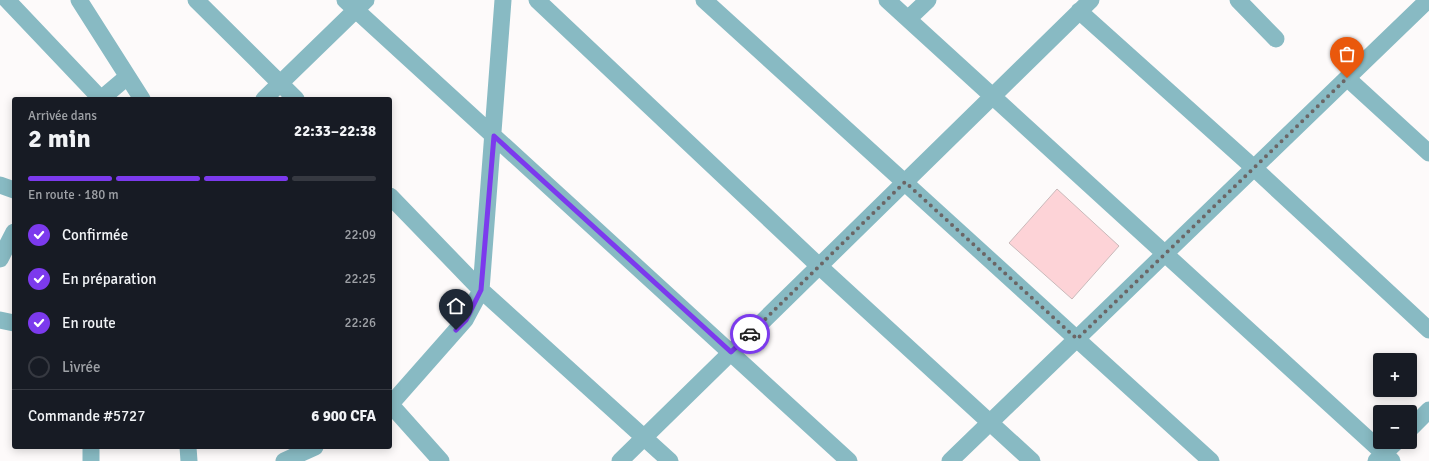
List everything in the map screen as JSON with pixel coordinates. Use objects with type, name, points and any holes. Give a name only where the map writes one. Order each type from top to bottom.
[{"type":"street","points":[[7,0],[99,97]]},
{"type":"street","points":[[79,0],[141,97]]},
{"type":"street","points":[[196,0],[294,97]]},
{"type":"street","points":[[392,403],[466,320],[481,290],[494,136],[503,0]]},
{"type":"street","points":[[537,0],[819,266],[1032,461]]},
{"type":"street","points":[[704,0],[1211,461]]},
{"type":"street","points":[[887,0],[1165,253],[1384,459],[1391,449]]},
{"type":"street","points":[[908,19],[928,0]]},
{"type":"street","points":[[1238,0],[1276,39]]},
{"type":"street","points":[[950,461],[1428,0]]},
{"type":"street","points":[[266,97],[356,3],[494,136],[849,461]]},
{"type":"street","points":[[620,461],[1085,6],[1254,168],[1429,330]]},
{"type":"street","points":[[103,97],[127,77]]},
{"type":"street","points":[[1347,78],[1429,153]]},
{"type":"street","points":[[0,186],[12,189]]},
{"type":"street","points":[[392,198],[481,290],[670,461]]},
{"type":"street","points":[[0,259],[12,236]]},
{"type":"street","points":[[0,320],[12,323]]},
{"type":"street","points":[[392,407],[441,461]]},
{"type":"street","points":[[1417,422],[1429,410]]},
{"type":"street","points":[[91,449],[91,461]]},
{"type":"street","points":[[188,449],[189,461]]},
{"type":"street","points":[[284,461],[311,449]]},
{"type":"building","points":[[1057,189],[1119,246],[1072,299],[1009,243]]},
{"type":"way so far","points":[[750,334],[905,182],[1077,339],[1347,78]]},
{"type":"route","points":[[456,330],[466,320],[481,290],[494,136],[731,352],[750,334]]}]
